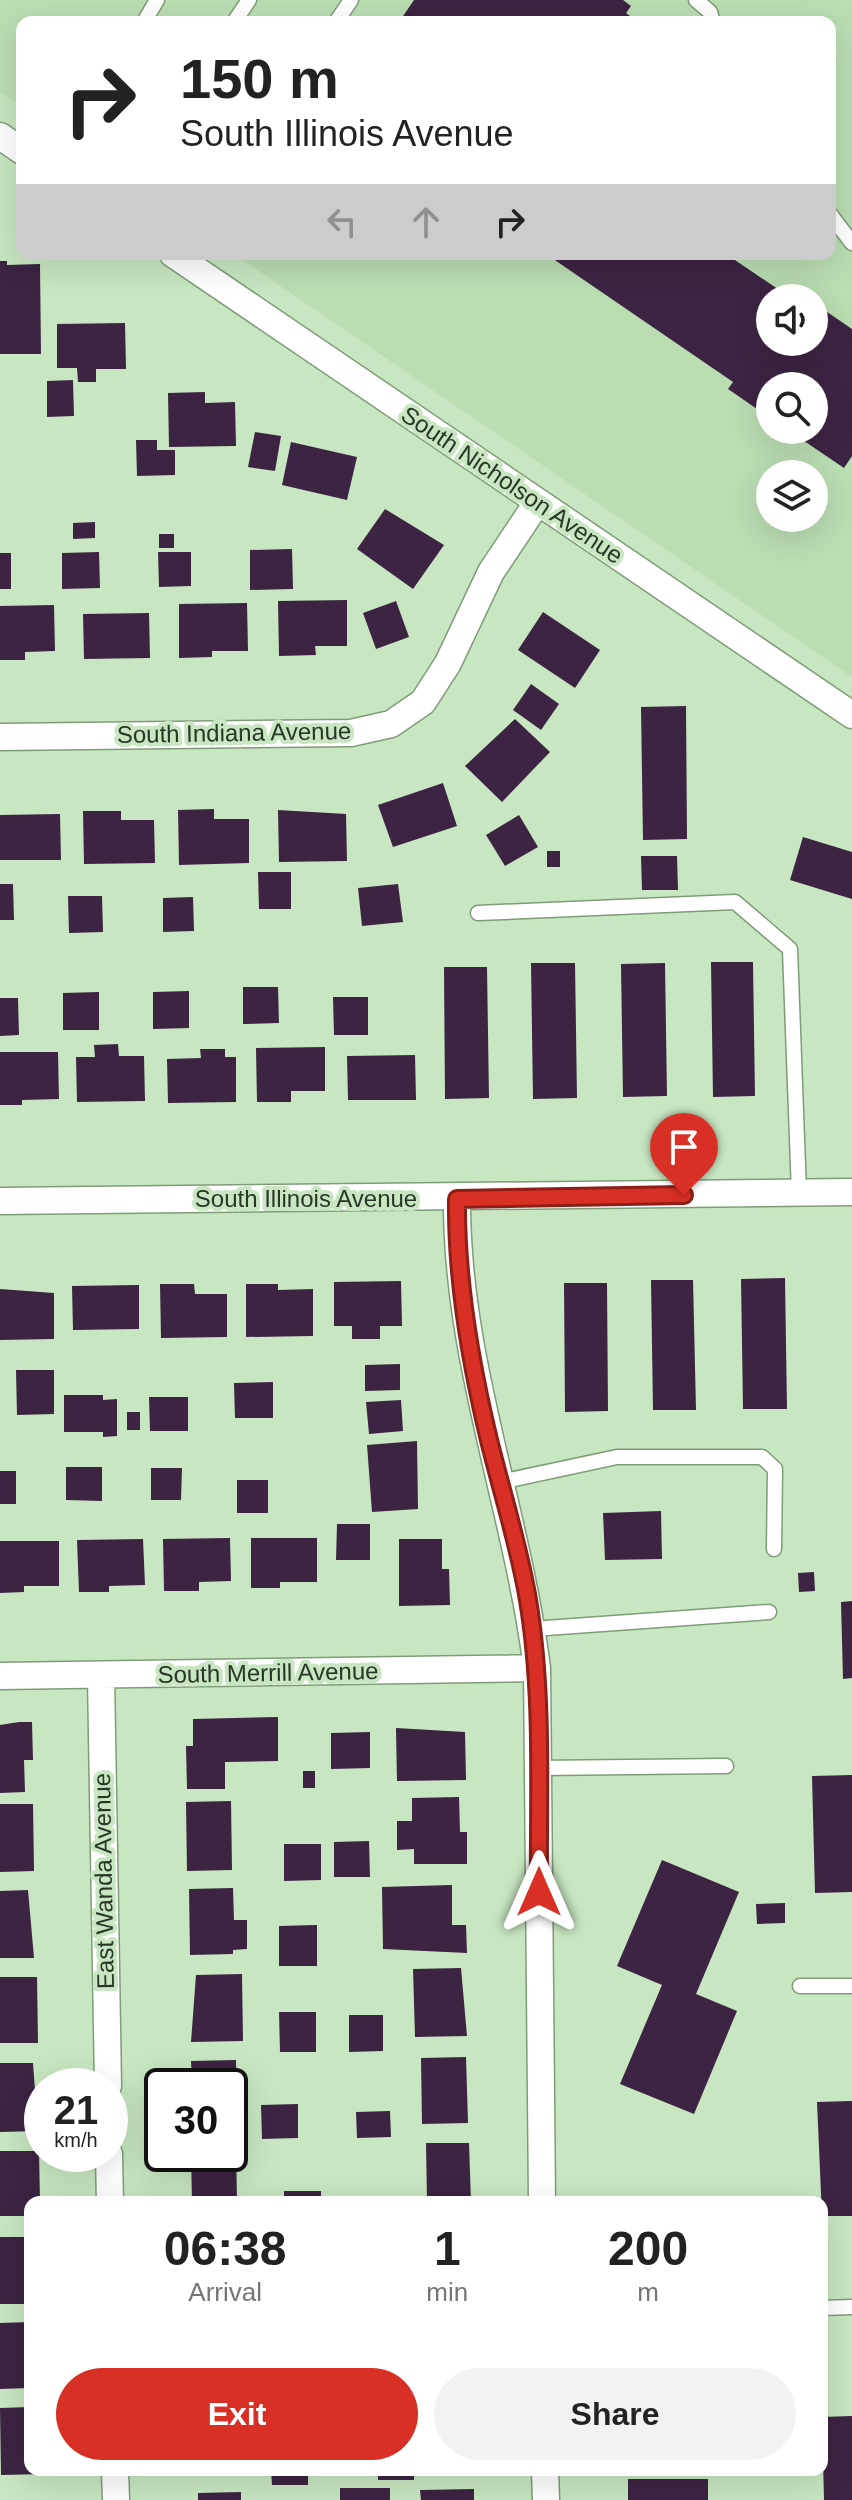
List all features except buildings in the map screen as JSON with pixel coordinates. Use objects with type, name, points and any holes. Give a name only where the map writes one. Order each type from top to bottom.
[{"type":"street","name":"South Nicholson Avenue","points":[[184,260],[852,715]]},
{"type":"street","name":"South Indiana Avenue","points":[[0,737],[351,733],[391,724],[423,702],[448,663],[491,572],[537,503]]},
{"type":"street","name":"South Illinois Avenue","points":[[0,1201],[457,1199],[852,1192]]},
{"type":"street","points":[[457,1199],[458,1261],[464,1311],[532,1629],[537,1668],[542,2196]]},
{"type":"street","name":"South Merrill Avenue","points":[[0,1676],[537,1668]]},
{"type":"street","name":"East Wanda Avenue","points":[[101,1676],[108,2068]]},
{"type":"street","points":[[109,2172],[110,2196]]},
{"type":"street","points":[[115,2476],[116,2500]]},
{"type":"street","points":[[545,2476],[546,2500]]},
{"type":"lane","points":[[696,0],[711,16]]},
{"type":"lane","points":[[836,222],[852,243]]},
{"type":"lane","points":[[478,913],[735,902],[790,949],[799,1193]]},
{"type":"lane","points":[[500,1482],[617,1457],[762,1457],[775,1469],[774,1549]]},
{"type":"lane","points":[[532,1629],[769,1612]]},
{"type":"lane","points":[[537,1768],[726,1766]]},
{"type":"lane","points":[[800,1986],[852,1986]]},
{"type":"lane","points":[[828,2308],[852,2307]]},
{"type":"shaded area","points":[[0,0],[852,0],[852,677],[243,260],[836,260],[836,16],[16,16],[16,103],[0,92]]},
{"type":"route","points":[[539,1892],[537,1668],[528,1598],[489,1438],[464,1311],[458,1261],[457,1199],[684,1195]]}]
